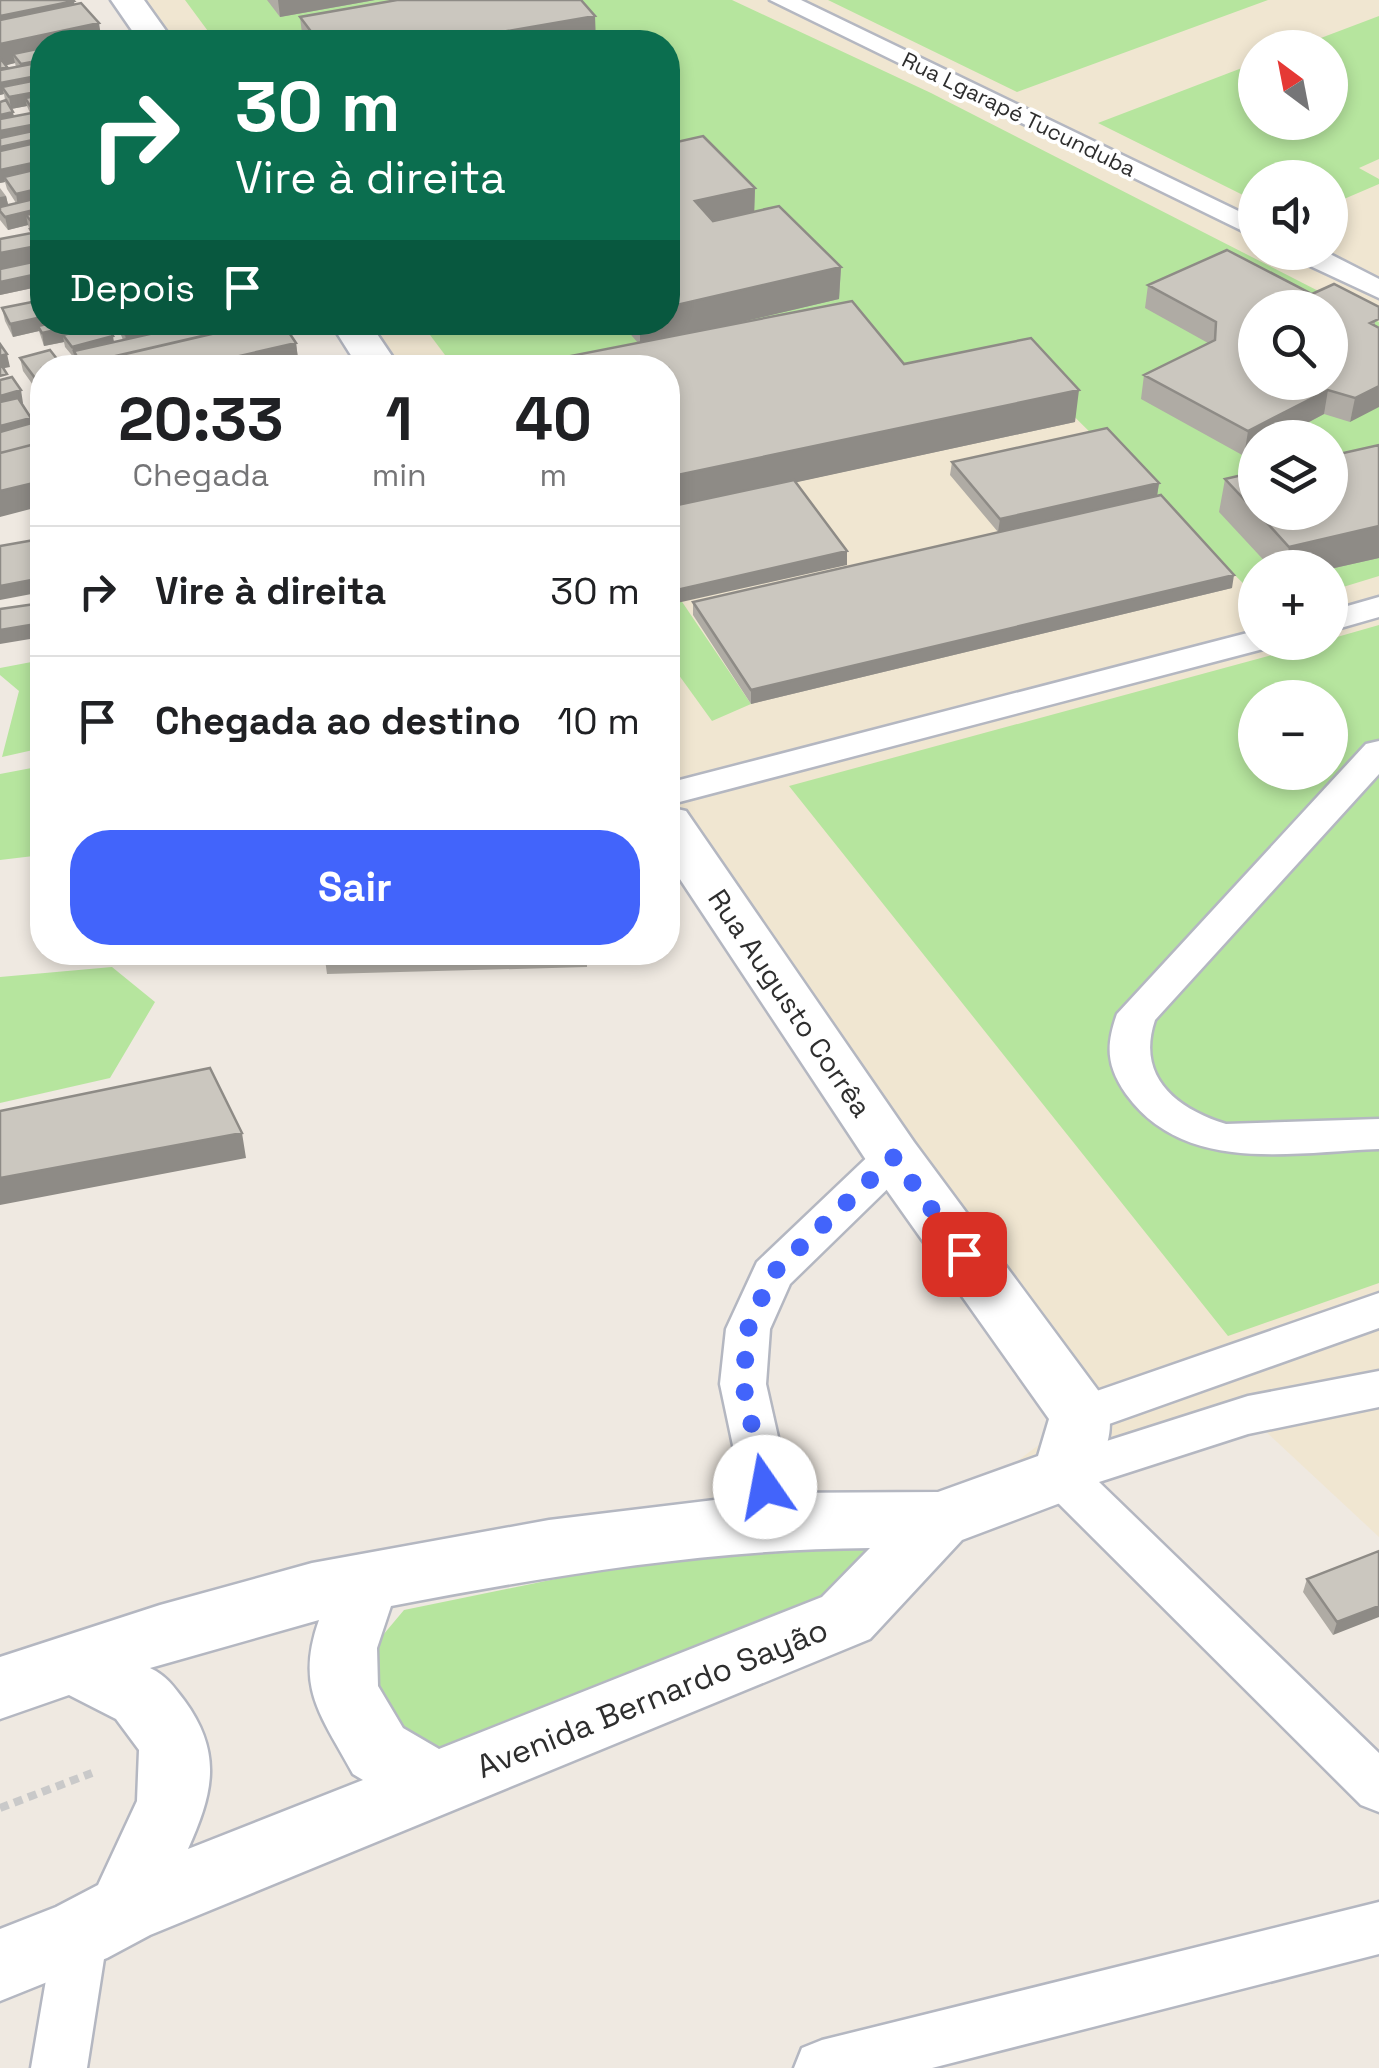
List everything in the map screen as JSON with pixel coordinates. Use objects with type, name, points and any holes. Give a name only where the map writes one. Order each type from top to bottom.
[{"type":"main road","points":[[127,0],[148,30]]},
{"type":"main road","name":"Rua Augusto Corrêa","points":[[680,841],[894,1157],[1080,1415]]},
{"type":"main road","points":[[0,1688],[71,1663],[312,1592],[549,1548],[772,1521],[939,1520],[1061,1475],[1078,1442],[1080,1415]]},
{"type":"main road","name":"Avenida Bernardo Sayão","points":[[0,1966],[846,1618],[939,1520]]},
{"type":"main road","points":[[364,1582],[344,1648],[344,1690],[378,1751],[437,1786]]},
{"type":"main road","points":[[71,1663],[141,1698],[174,1743],[174,1802],[102,1922]]},
{"type":"lane","name":"Rua Lgarapé Tucunduba","points":[[782,0],[1238,221]]},
{"type":"lane","points":[[1339,270],[1379,290]]},
{"type":"lane","points":[[1348,616],[1379,607]]},
{"type":"lane","points":[[680,791],[1238,645]]},
{"type":"lane","points":[[1379,752],[1137,1014],[1127,1043],[1136,1078],[1157,1106],[1188,1127],[1225,1139],[1379,1134]]},
{"type":"lane","points":[[772,1521],[743,1384],[748,1329],[772,1274],[894,1157]]},
{"type":"lane","points":[[1080,1415],[1379,1310]]},
{"type":"lane","points":[[1379,1389],[1248,1415],[1061,1475],[1379,1788]]},
{"type":"lane","points":[[59,2068],[102,1922]]},
{"type":"lane","points":[[822,2068],[1379,1928]]},
{"type":"path","points":[[0,1808],[174,1743]]},
{"type":"shaded area","points":[[127,0],[1379,0],[1379,1537],[1248,1415],[939,1520],[1080,1414],[680,840],[680,355],[372,355],[357,335],[680,335],[680,30],[148,30]]},
{"type":"green space","points":[[185,0],[732,0],[931,93],[1238,250],[1238,270],[1277,270],[1316,290],[1238,290],[1238,400],[1348,400],[1348,306],[1379,322],[1379,576],[1348,585],[1348,550],[1238,550],[1238,578],[1027,370],[680,368],[680,355],[445,355],[430,335],[680,335],[680,30],[207,30]]},
{"type":"green space","points":[[828,0],[1268,0],[1017,92]]},
{"type":"green space","points":[[1379,16],[1379,159],[1359,168],[1379,179],[1379,184],[1348,197],[1348,160],[1238,160],[1238,193],[1098,123],[1238,69],[1238,140],[1348,140],[1348,30],[1342,30]]},
{"type":"green space","points":[[680,599],[751,704],[712,721],[680,677]]},
{"type":"green space","points":[[1379,625],[1379,1283],[1228,1336],[789,786],[1253,660],[1348,660],[1348,634]]},
{"type":"green space","points":[[30,662],[30,751],[2,757],[19,691],[0,675],[0,668]]},
{"type":"green space","points":[[30,768],[30,856],[0,860],[0,774]]},
{"type":"green space","points":[[112,967],[155,1002],[110,1078],[0,1103],[0,977]]},
{"type":"green space","points":[[896,1541],[807,1612],[425,1756],[379,1714],[367,1654],[404,1610],[711,1547]]},
{"type":"building","points":[[0,0],[73,0],[74,1],[0,16]]},
{"type":"building","points":[[397,0],[581,0],[595,16],[514,30],[310,30],[300,17]]},
{"type":"building","points":[[81,3],[99,23],[66,30],[30,30],[30,38],[0,44],[0,20]]},
{"type":"building","points":[[30,50],[30,62],[21,64],[13,54]]},
{"type":"building","points":[[30,64],[30,77],[0,83],[0,70]]},
{"type":"building","points":[[30,81],[30,93],[9,97],[2,87]]},
{"type":"building","points":[[6,100],[13,112],[0,115],[0,102]]},
{"type":"building","points":[[30,113],[30,125],[0,131],[0,119]]},
{"type":"building","points":[[30,132],[30,141],[0,147],[0,138]]},
{"type":"building","points":[[703,136],[755,188],[695,201],[713,221],[779,206],[841,267],[680,304],[680,141]]},
{"type":"building","points":[[30,144],[30,164],[0,170],[0,151]]},
{"type":"building","points":[[30,171],[30,191],[16,194],[4,177]]},
{"type":"building","points":[[30,200],[30,211],[5,217],[0,207]]},
{"type":"building","points":[[30,233],[30,247],[0,253],[0,239]]},
{"type":"building","points":[[1227,250],[1238,256],[1238,270],[1266,270],[1304,290],[1238,290],[1238,400],[1308,400],[1269,420],[1238,420],[1238,426],[1144,375],[1215,340],[1216,322],[1148,285]]},
{"type":"building","points":[[30,263],[30,276],[0,282],[0,269]]},
{"type":"building","points":[[1334,284],[1346,290],[1321,290]]},
{"type":"building","points":[[1348,291],[1379,307],[1379,319],[1370,323],[1379,328],[1379,386],[1355,398],[1348,396]]},
{"type":"building","points":[[852,301],[904,364],[1031,338],[1079,390],[680,474],[680,355],[575,355]]},
{"type":"building","points":[[30,302],[30,320],[10,324],[2,308]]},
{"type":"building","points":[[63,335],[113,336],[72,347]]},
{"type":"building","points":[[145,335],[207,335],[120,355],[76,355],[74,351]]},
{"type":"building","points":[[207,335],[291,335],[296,343],[244,355],[121,355]]},
{"type":"building","points":[[30,355],[30,371],[20,358]]},
{"type":"building","points":[[12,377],[21,390],[0,396],[0,380]]},
{"type":"building","points":[[18,398],[30,418],[0,426],[0,402]]},
{"type":"building","points":[[30,423],[30,445],[0,453],[0,432]]},
{"type":"building","points":[[1107,428],[1159,483],[1000,519],[952,462]]},
{"type":"building","points":[[30,445],[30,484],[0,491],[0,453]]},
{"type":"building","points":[[1379,445],[1379,526],[1289,547],[1273,530],[1348,530],[1348,452]]},
{"type":"building","points":[[1238,476],[1238,493],[1225,479]]},
{"type":"building","points":[[794,480],[847,551],[680,589],[680,504]]},
{"type":"building","points":[[1161,495],[1234,575],[751,690],[693,602]]},
{"type":"building","points":[[30,541],[30,580],[0,586],[0,546]]},
{"type":"building","points":[[30,605],[30,625],[0,630],[0,609]]},
{"type":"building","points":[[210,1068],[242,1133],[0,1178],[0,1111]]},
{"type":"building","points":[[1379,1551],[1379,1606],[1337,1622],[1307,1579]]},
{"type":"route","points":[[765,1487],[743,1384],[748,1329],[772,1274],[894,1157],[964,1254]]}]
